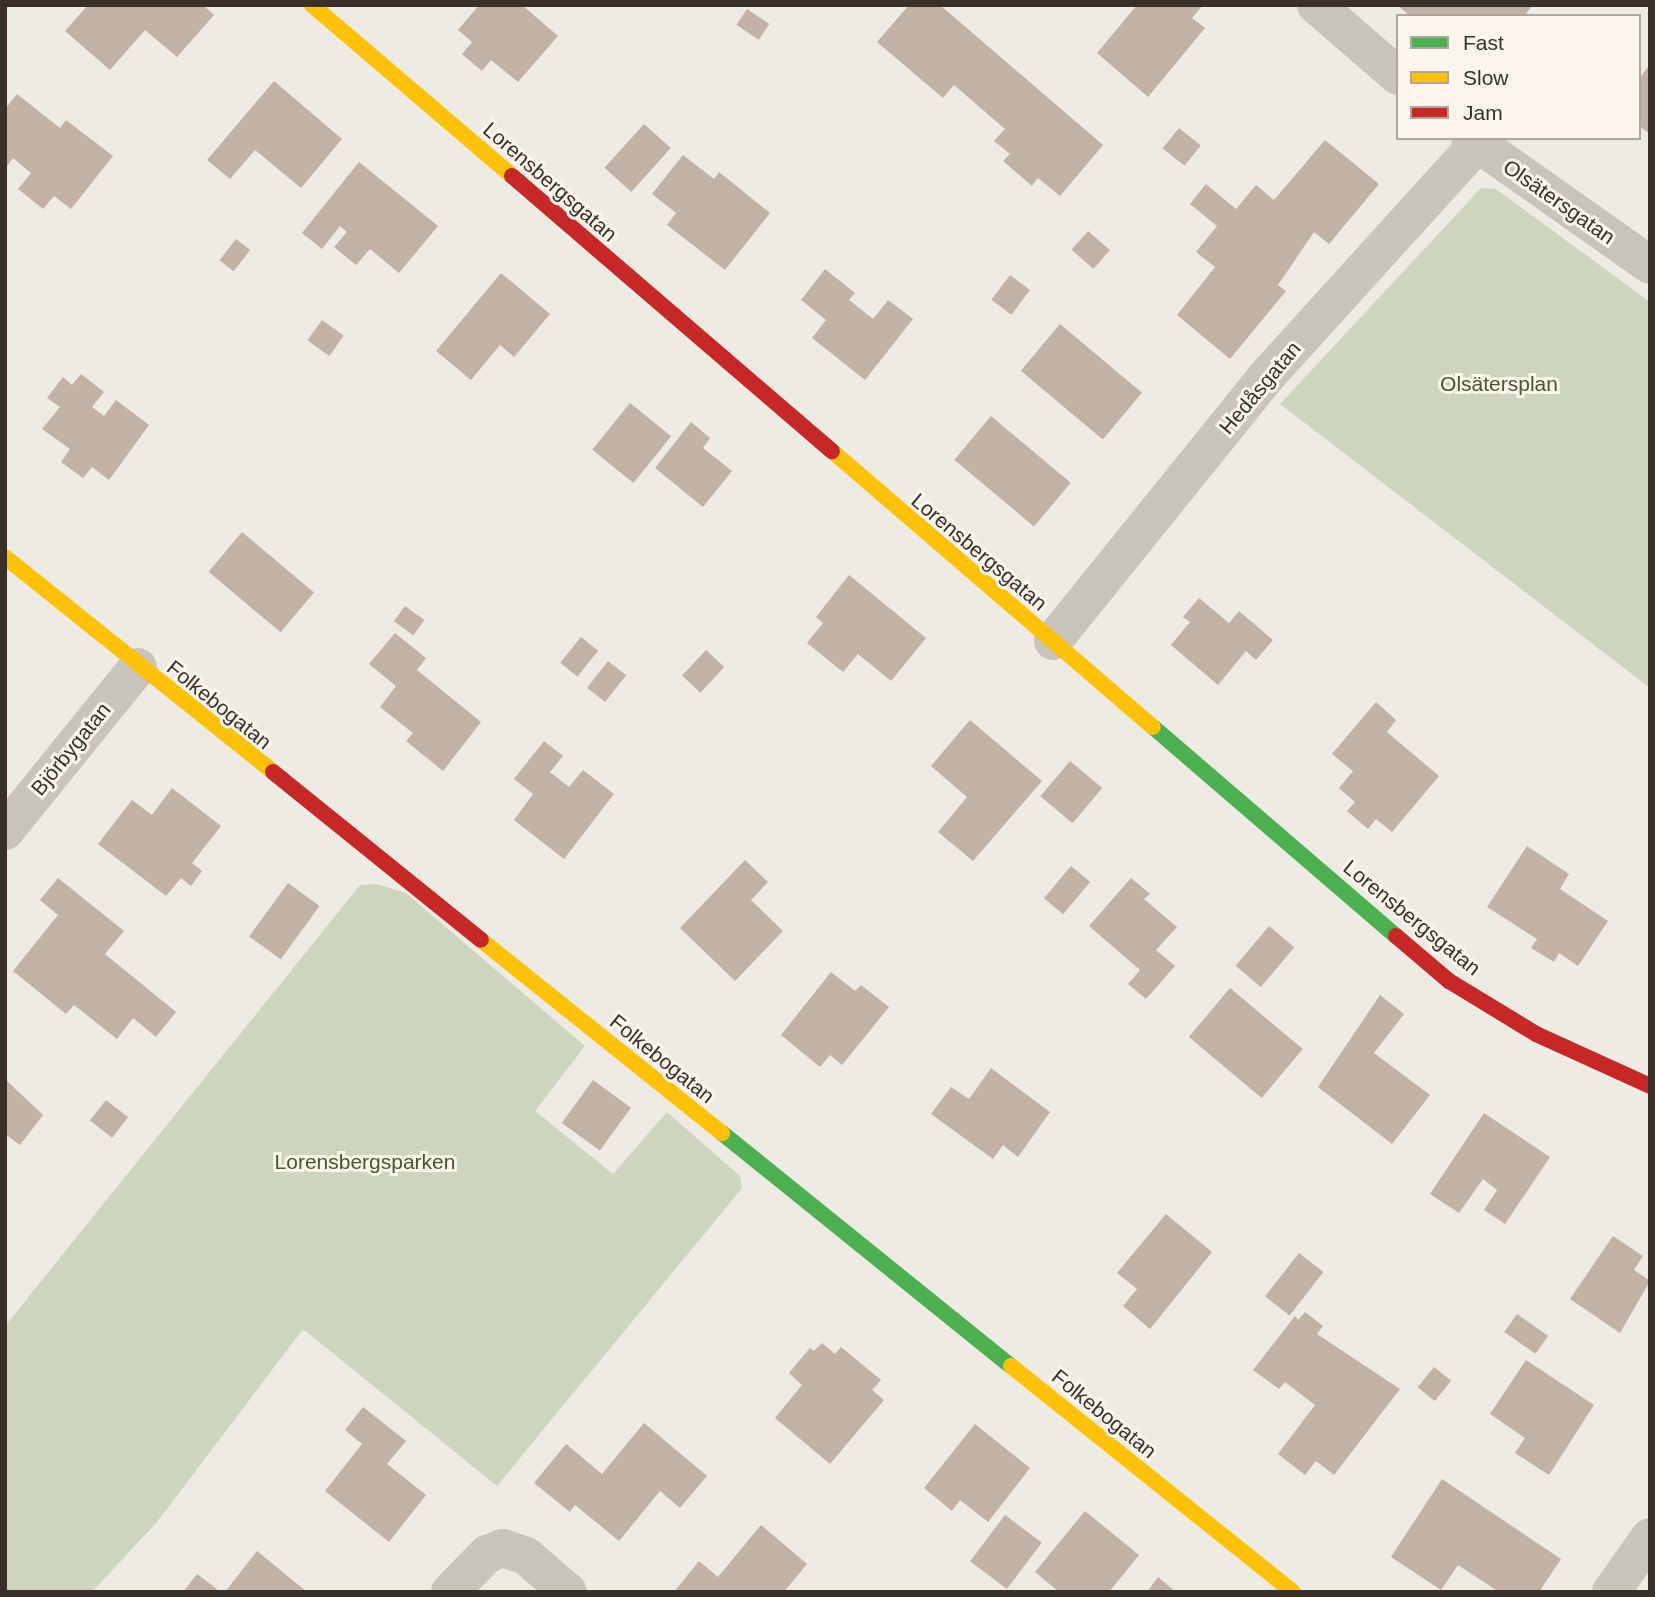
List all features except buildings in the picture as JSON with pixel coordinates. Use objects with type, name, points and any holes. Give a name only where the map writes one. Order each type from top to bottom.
[{"type":"street","name":"Lorensbergsgatan","points":[[312,5],[1449,981],[1536,1034],[1650,1086]]},
{"type":"street","points":[[1316,5],[1396,74]]},
{"type":"street","name":"Hedåsgatan","points":[[1054,641],[1265,379],[1473,141]]},
{"type":"street","name":"Olsätersgatan","points":[[1473,141],[1650,265]]},
{"type":"street","name":"Folkebogatan","points":[[5,558],[1293,1592]]},
{"type":"street","name":"Björbygatan","points":[[5,831],[138,667]]},
{"type":"street","points":[[1611,1592],[1650,1537]]},
{"type":"street","points":[[450,1592],[487,1554],[503,1548],[526,1556],[568,1592]]},
{"type":"green space","name":"Olsätersplan","points":[[1481,188],[1496,189],[1650,302],[1650,688],[1280,404]]},
{"type":"green space","name":"Lorensbergsparken","points":[[377,884],[406,893],[585,1046],[535,1111],[613,1174],[667,1112],[740,1176],[742,1188],[497,1486],[303,1329],[157,1522],[92,1592],[5,1592],[5,1326],[360,885]]},
{"type":"traffic: fast","points":[[1153,727],[1396,936]]},
{"type":"traffic: fast","points":[[722,1133],[1011,1366]]},
{"type":"traffic: slow","points":[[312,5],[512,176]]},
{"type":"traffic: slow","points":[[832,451],[1153,727]]},
{"type":"traffic: slow","points":[[5,557],[273,772]]},
{"type":"traffic: slow","points":[[481,940],[722,1133]]},
{"type":"traffic: slow","points":[[1011,1366],[1293,1592]]},
{"type":"traffic: jam","points":[[512,176],[832,451]]},
{"type":"traffic: jam","points":[[273,772],[481,940]]},
{"type":"traffic: jam","points":[[1396,936],[1449,981],[1536,1034],[1650,1086]]}]
